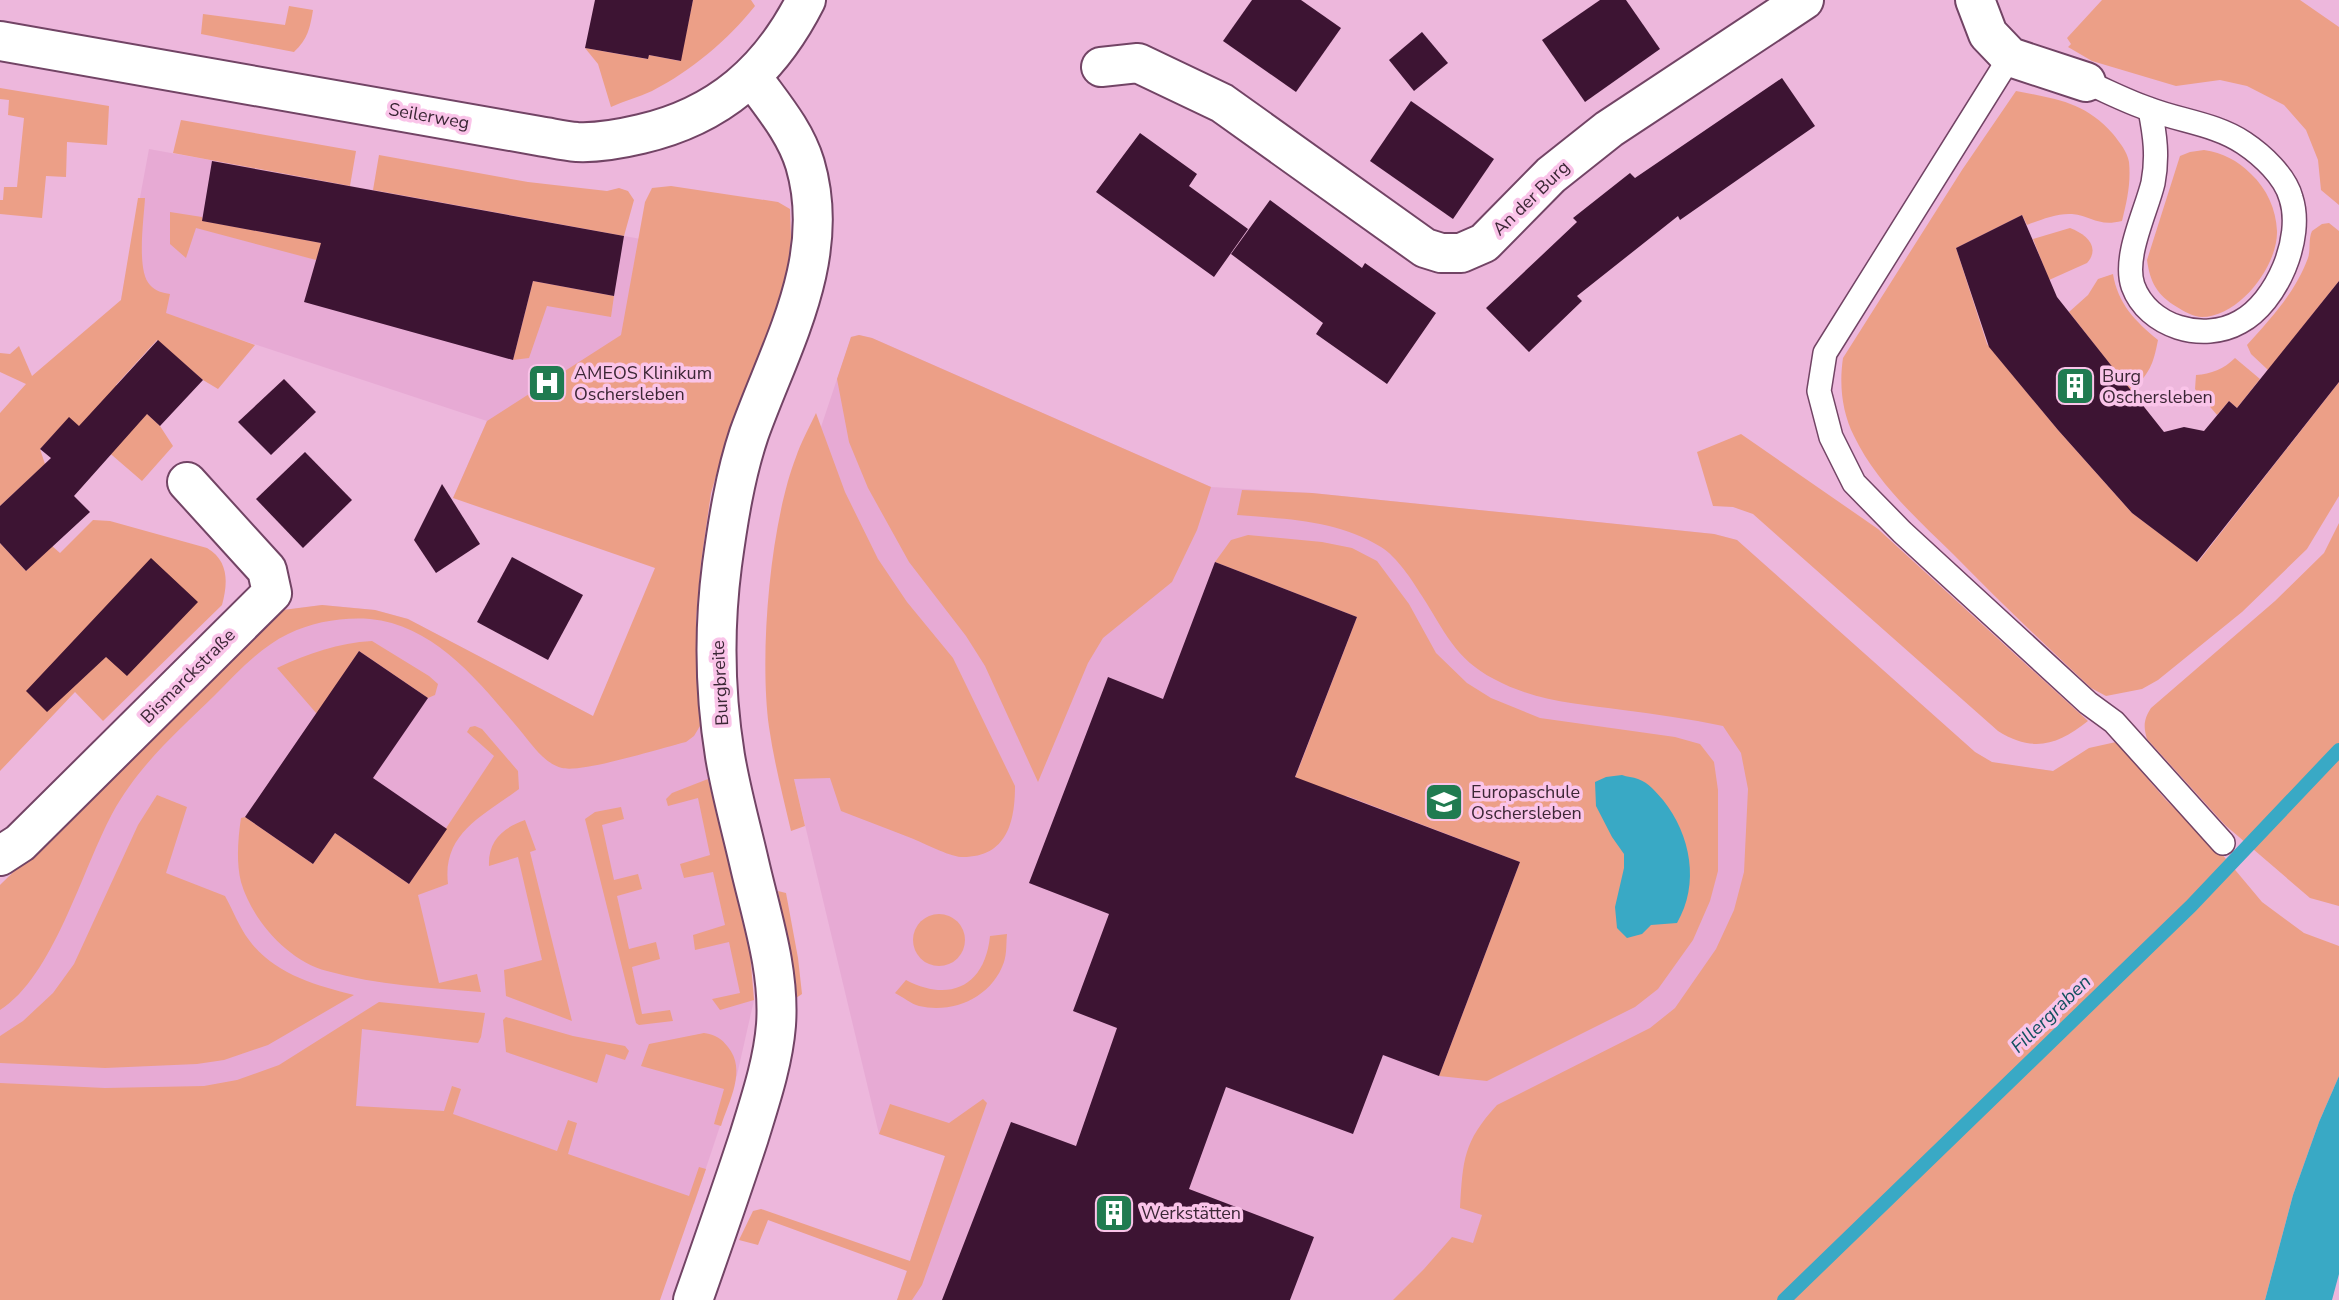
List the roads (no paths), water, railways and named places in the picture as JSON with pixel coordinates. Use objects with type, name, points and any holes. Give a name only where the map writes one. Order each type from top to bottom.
[{"type":"street","name":"Seilerweg","points":[[0,41],[577,142],[617,140],[687,121],[724,100],[752,77],[783,40],[806,0]]},
{"type":"street","name":"An der Burg","points":[[1101,67],[1139,63],[1222,103],[1425,248],[1441,253],[1461,253],[1484,243],[1551,175],[1609,129],[1804,0]]},
{"type":"street","points":[[1975,0],[1988,34],[2010,57],[2086,82]]},
{"type":"street","name":"Burgbreite","points":[[693,1300],[765,1087],[776,1026],[775,985],[765,929],[725,756],[717,628],[732,498],[749,436],[805,286],[812,241],[810,187],[804,163],[793,134],[752,77]]},
{"type":"street","name":"Bismarckstraße","points":[[0,856],[20,843],[272,593],[267,570],[187,482]]},
{"type":"lane","points":[[2010,57],[1825,353],[1819,391],[1830,437],[1854,483],[1902,532],[2088,703],[2115,722],[2224,843]]},
{"type":"lane","points":[[2086,82],[2150,110],[2203,124],[2243,142],[2275,170],[2291,198],[2294,237],[2285,266],[2264,302],[2241,322],[2215,332],[2180,328],[2163,321],[2146,307],[2133,285],[2132,260],[2153,182],[2157,149],[2150,110]]},
{"type":"water","points":[[1622,775],[1649,785],[1673,814],[1686,844],[1690,876],[1684,908],[1677,923],[1651,925],[1642,934],[1627,938],[1617,928],[1615,907],[1624,868],[1624,854],[1596,806],[1595,782]]},
{"type":"water","points":[[2339,1076],[2339,1274],[2332,1300],[2265,1300],[2293,1195]]},
{"type":"waterway","name":"Fillergraben","points":[[1784,1300],[2191,906],[2339,750]]},
{"type":"place","name":"AMEOS Klinikum Oschersleben","points":[[547,383]]},
{"type":"place","name":"Burg Oschersleben","points":[[2075,386]]},
{"type":"place","name":"Europaschule Oschersleben","points":[[1444,802]]},
{"type":"place","name":"Werkstätten","points":[[1114,1213]]}]
